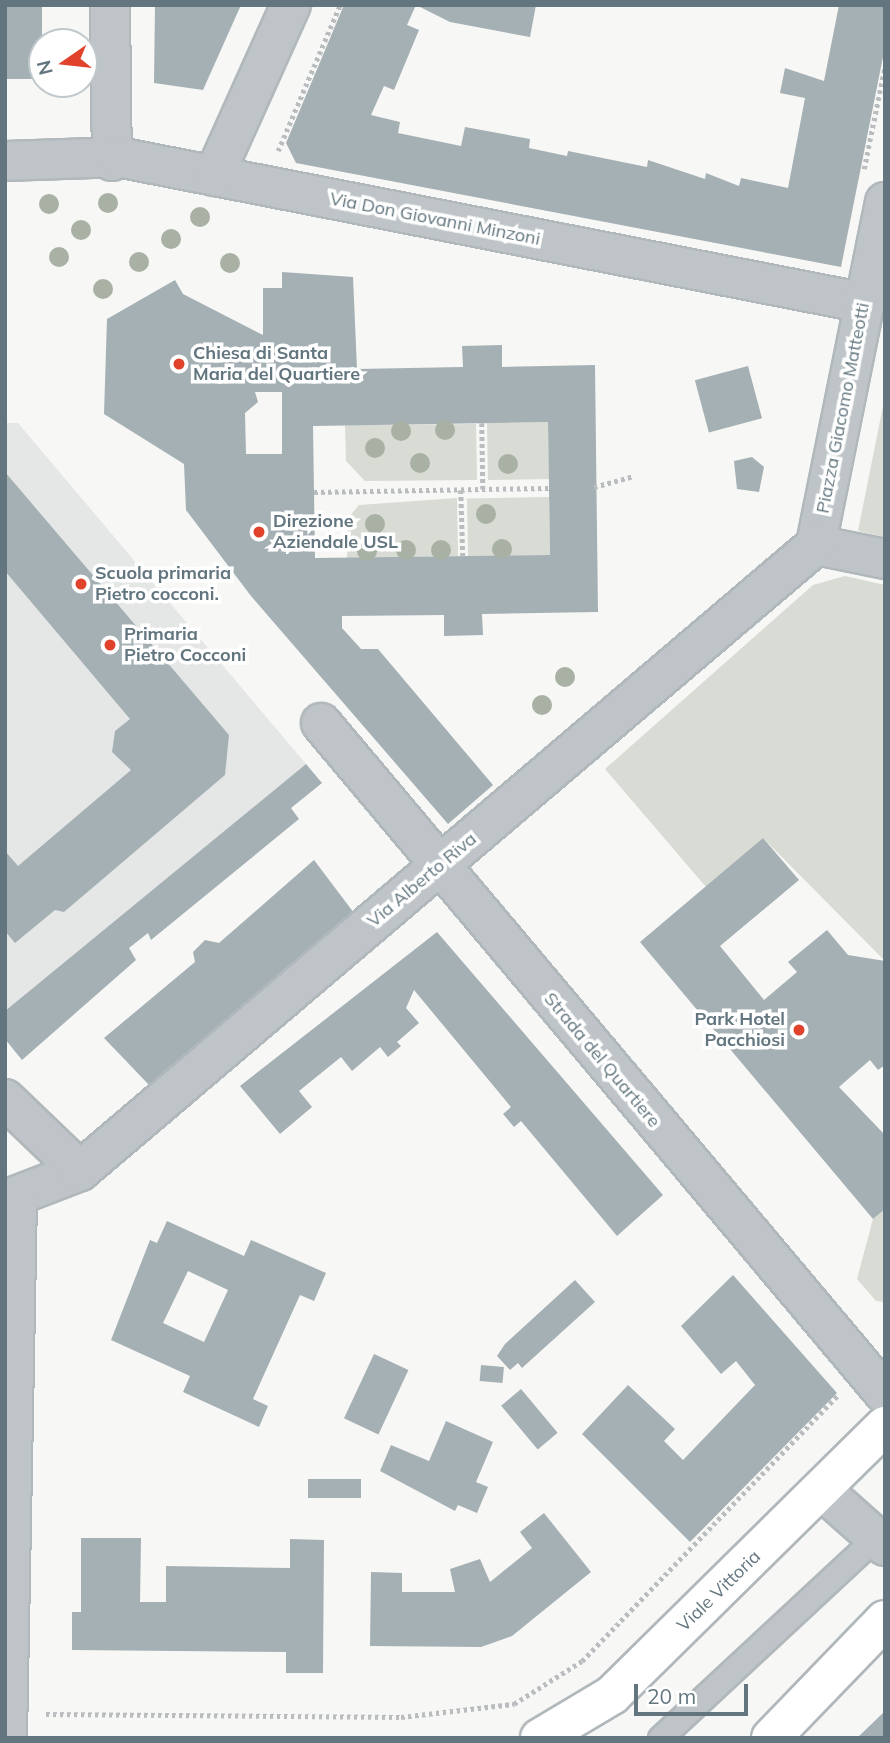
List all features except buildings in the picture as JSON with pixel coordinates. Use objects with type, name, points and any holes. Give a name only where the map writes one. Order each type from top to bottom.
[{"type":"main road","name":"Viale Vittoria","points":[[540,1738],[612,1695],[823,1491],[885,1426]]},
{"type":"main road","points":[[771,1738],[885,1620]]},
{"type":"street","points":[[110,5],[112,161]]},
{"type":"street","points":[[214,176],[291,5]]},
{"type":"street","name":"Via Don Giovanni Minzoni","points":[[5,161],[112,161],[214,176],[864,303]]},
{"type":"street","name":"Piazza Giacomo Matteotti","points":[[816,545],[864,303],[873,193]]},
{"type":"street","points":[[816,545],[885,559]]},
{"type":"street","name":"Via Alberto Riva","points":[[11,1200],[80,1171],[816,545]]},
{"type":"street","name":"Strada del Quartiere","points":[[321,723],[873,1383]]},
{"type":"street","points":[[5,1099],[80,1171]]},
{"type":"street","points":[[10,1726],[11,1200]]},
{"type":"street","points":[[823,1491],[880,1541]]},
{"type":"lane","points":[[660,1738],[880,1541]]},
{"type":"path","points":[[873,193],[885,66]]},
{"type":"path","points":[[482,423],[483,489]]},
{"type":"path","points":[[594,487],[634,476]]},
{"type":"path","points":[[314,492],[549,488]]},
{"type":"path","points":[[461,490],[463,556]]},
{"type":"path","points":[[10,1726],[401,1717],[514,1704],[582,1661],[873,1383]]},
{"type":"shaded area","points":[[885,396],[885,537],[858,531]]},
{"type":"shaded area","points":[[548,422],[549,479],[488,480],[487,423]]},
{"type":"shaded area","name":"Scuola primaria Pietro cocconi.","points":[[5,423],[18,423],[306,764],[5,1011]]},
{"type":"shaded area","points":[[476,424],[477,480],[365,481],[346,461],[345,425]]},
{"type":"shaded area","points":[[549,497],[550,555],[468,556],[467,498]]},
{"type":"shaded area","points":[[457,498],[458,556],[347,558],[348,518],[359,505]]},
{"type":"shaded area","points":[[845,576],[885,585],[885,961],[763,838],[706,887],[605,769],[813,585]]},
{"type":"shaded area","points":[[885,1209],[885,1302],[876,1301],[857,1279],[873,1219]]},
{"type":"place","name":"Chiesa di Santa Maria del Quartiere","points":[[179,364]]},
{"type":"place","name":"Direzione Aziendale USL","points":[[259,532]]},
{"type":"place","name":"Scuola primaria Pietro cocconi.","points":[[81,584]]},
{"type":"place","name":"Primaria Pietro Cocconi","points":[[110,645]]},
{"type":"place","name":"Park Hotel Pacchiosi","points":[[799,1030]]}]
